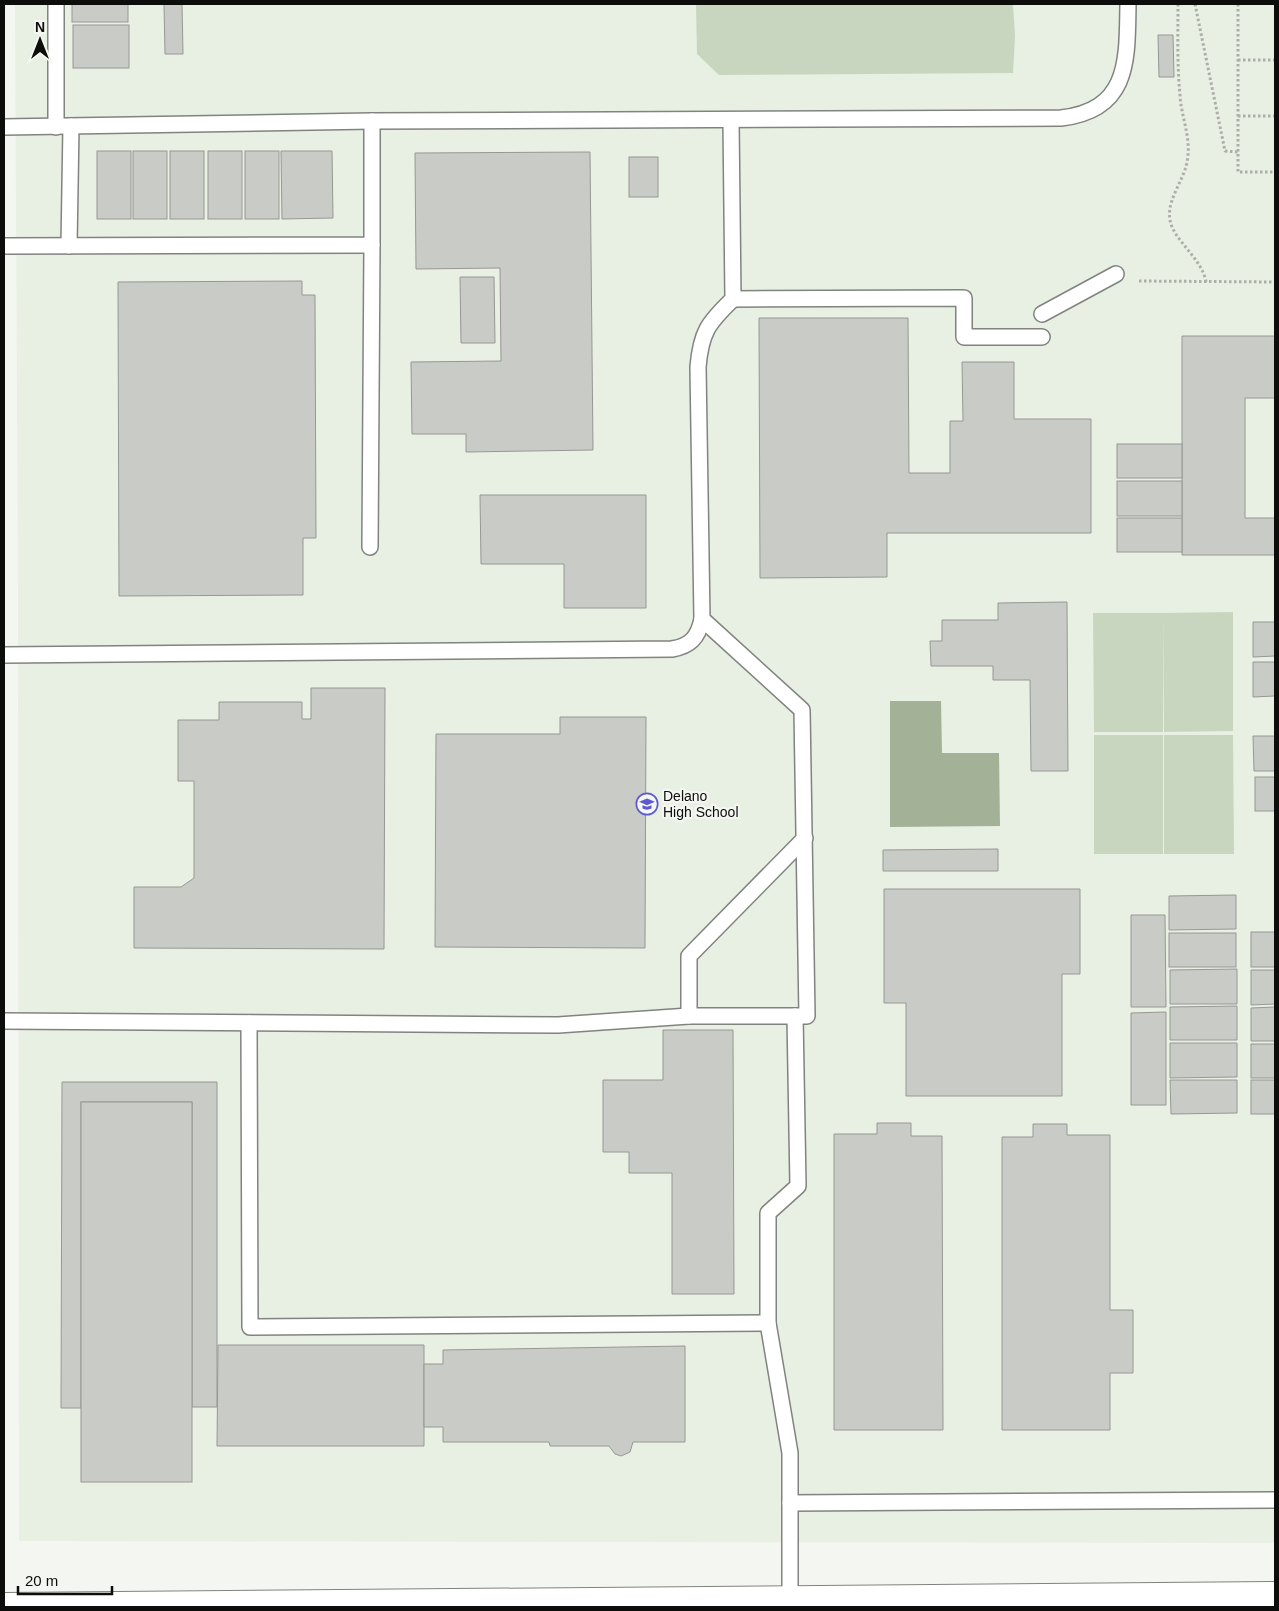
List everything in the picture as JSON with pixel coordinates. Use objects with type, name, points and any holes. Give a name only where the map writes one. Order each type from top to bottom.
[{"type":"main road","points":[[4,1607],[1275,1596]]},
{"type":"lane","points":[[56,4],[69,246]]},
{"type":"lane","points":[[4,127],[372,121],[1040,119],[1078,116],[1091,111],[1105,102],[1116,91],[1127,59],[1128,4]]},
{"type":"lane","points":[[370,547],[372,121]]},
{"type":"lane","points":[[731,121],[733,299]]},
{"type":"lane","points":[[4,246],[372,245]]},
{"type":"lane","points":[[1042,314],[1110,278]]},
{"type":"lane","points":[[4,655],[565,652],[672,649],[692,642],[697,636],[702,619],[700,349],[702,336],[709,323],[733,299],[964,298],[964,337],[1042,337]]},
{"type":"lane","points":[[4,1021],[558,1025],[689,1016],[807,1016],[802,710],[702,619]]},
{"type":"lane","points":[[689,1016],[689,956],[805,838]]},
{"type":"lane","points":[[790,1599],[790,1453],[768,1323],[768,1213],[798,1186],[794,1016]]},
{"type":"lane","points":[[249,1023],[250,1327],[768,1323]]},
{"type":"lane","points":[[790,1503],[1275,1500]]},
{"type":"path","points":[[1178,4],[1180,94],[1188,154],[1184,174],[1171,206],[1170,223],[1205,273],[1206,282]]},
{"type":"path","points":[[1195,4],[1225,151],[1238,152]]},
{"type":"path","points":[[1238,4],[1238,172],[1275,172]]},
{"type":"path","points":[[1238,60],[1275,60]]},
{"type":"path","points":[[1238,116],[1275,116]]},
{"type":"path","points":[[1110,278],[1275,282]]},
{"type":"shaded area","name":"Delano High School","points":[[15,4],[1275,4],[1275,1543],[19,1541]]},
{"type":"shaded area","points":[[696,4],[1013,4],[1015,36],[1013,73],[719,75],[697,54]]},
{"type":"shaded area","points":[[1233,612],[1233,731],[1164,732],[1163,613]]},
{"type":"shaded area","points":[[1093,613],[1163,613],[1163,732],[1094,732]]},
{"type":"shaded area","points":[[890,701],[941,701],[942,753],[999,753],[1000,826],[890,827]]},
{"type":"shaded area","points":[[1094,735],[1163,735],[1163,854],[1094,854]]},
{"type":"shaded area","points":[[1164,735],[1233,735],[1234,854],[1164,854]]},
{"type":"building","points":[[72,4],[128,4],[128,22],[72,22]]},
{"type":"building","points":[[164,4],[182,4],[183,54],[165,54]]},
{"type":"building","points":[[73,25],[129,25],[129,68],[73,68]]},
{"type":"building","points":[[1158,35],[1173,35],[1174,77],[1159,77]]},
{"type":"building","points":[[97,151],[131,151],[131,219],[97,219]]},
{"type":"building","points":[[133,151],[167,151],[167,219],[133,219]]},
{"type":"building","points":[[170,151],[204,151],[204,219],[170,219]]},
{"type":"building","points":[[208,151],[242,151],[242,219],[208,219]]},
{"type":"building","points":[[245,151],[279,151],[279,219],[245,219]]},
{"type":"building","points":[[281,151],[332,151],[333,218],[282,219]]},
{"type":"building","points":[[590,152],[593,450],[466,452],[466,434],[412,434],[411,362],[501,361],[500,268],[416,269],[415,153]]},
{"type":"building","points":[[629,157],[658,157],[658,197],[629,197]]},
{"type":"building","points":[[460,277],[494,277],[495,343],[461,343]]},
{"type":"building","points":[[302,281],[302,295],[315,295],[316,538],[303,538],[303,595],[119,596],[118,282]]},
{"type":"building","points":[[759,318],[908,318],[909,473],[950,473],[950,421],[963,421],[962,362],[1014,362],[1014,419],[1091,419],[1091,533],[887,533],[887,577],[760,578]]},
{"type":"building","points":[[1182,336],[1275,336],[1275,398],[1245,398],[1245,518],[1275,518],[1275,555],[1182,555]]},
{"type":"building","points":[[1117,444],[1182,444],[1182,478],[1117,478]]},
{"type":"building","points":[[1117,481],[1182,481],[1182,516],[1117,516]]},
{"type":"building","points":[[480,495],[646,495],[646,608],[564,608],[564,564],[481,564]]},
{"type":"building","points":[[1117,518],[1182,518],[1182,552],[1117,552]]},
{"type":"building","points":[[1067,602],[1068,771],[1031,771],[1030,680],[993,680],[993,666],[931,666],[930,641],[942,641],[942,620],[998,620],[998,603]]},
{"type":"building","points":[[1253,622],[1275,622],[1275,656],[1253,657]]},
{"type":"building","points":[[1253,662],[1275,662],[1275,696],[1253,697]]},
{"type":"building","points":[[311,688],[385,688],[384,949],[134,948],[134,887],[181,887],[194,878],[194,781],[178,781],[178,720],[219,720],[219,702],[302,702],[302,719],[311,719]]},
{"type":"building","points":[[560,717],[646,717],[645,948],[435,947],[436,734],[560,734]]},
{"type":"building","points":[[1253,736],[1275,736],[1275,771],[1254,771]]},
{"type":"building","points":[[1255,777],[1275,777],[1275,811],[1255,811]]},
{"type":"building","points":[[998,849],[998,871],[883,871],[883,850]]},
{"type":"building","points":[[884,889],[1080,889],[1080,974],[1062,974],[1062,1096],[906,1096],[906,1003],[884,1003]]},
{"type":"building","points":[[1236,895],[1236,929],[1169,930],[1169,896]]},
{"type":"building","points":[[1131,915],[1165,915],[1166,1007],[1131,1007]]},
{"type":"building","points":[[1251,932],[1275,932],[1275,967],[1251,967]]},
{"type":"building","points":[[1169,933],[1236,933],[1236,967],[1169,967]]},
{"type":"building","points":[[1237,969],[1237,1004],[1170,1004],[1170,970]]},
{"type":"building","points":[[1251,970],[1275,970],[1275,1004],[1251,1005]]},
{"type":"building","points":[[1237,1006],[1237,1040],[1170,1040],[1170,1007]]},
{"type":"building","points":[[1275,1007],[1275,1041],[1251,1041],[1251,1008]]},
{"type":"building","points":[[1166,1012],[1166,1105],[1131,1105],[1131,1013]]},
{"type":"building","points":[[663,1030],[733,1030],[734,1294],[672,1294],[672,1173],[629,1173],[629,1152],[603,1152],[603,1080],[663,1080]]},
{"type":"building","points":[[1170,1043],[1237,1043],[1237,1077],[1170,1078]]},
{"type":"building","points":[[1251,1044],[1275,1044],[1275,1078],[1251,1078]]},
{"type":"building","points":[[1170,1080],[1237,1080],[1237,1113],[1171,1114]]},
{"type":"building","points":[[1251,1080],[1275,1080],[1275,1114],[1251,1114]]},
{"type":"building","points":[[62,1082],[217,1082],[217,1407],[192,1407],[192,1102],[81,1102],[81,1408],[61,1408]]},
{"type":"building","points":[[81,1102],[192,1102],[192,1482],[81,1482]]},
{"type":"building","points":[[877,1123],[911,1123],[911,1136],[942,1136],[943,1430],[834,1430],[834,1134],[877,1134]]},
{"type":"building","points":[[1033,1124],[1067,1124],[1067,1135],[1110,1135],[1110,1310],[1133,1310],[1133,1373],[1110,1373],[1110,1430],[1002,1430],[1002,1137],[1033,1137]]},
{"type":"building","points":[[218,1345],[424,1345],[424,1446],[217,1446]]},
{"type":"building","points":[[685,1346],[685,1442],[633,1442],[630,1452],[621,1456],[615,1454],[609,1446],[550,1446],[549,1442],[443,1442],[443,1427],[424,1427],[424,1364],[443,1364],[443,1350]]},
{"type":"place","name":"Delano High School","points":[[647,804]]}]
